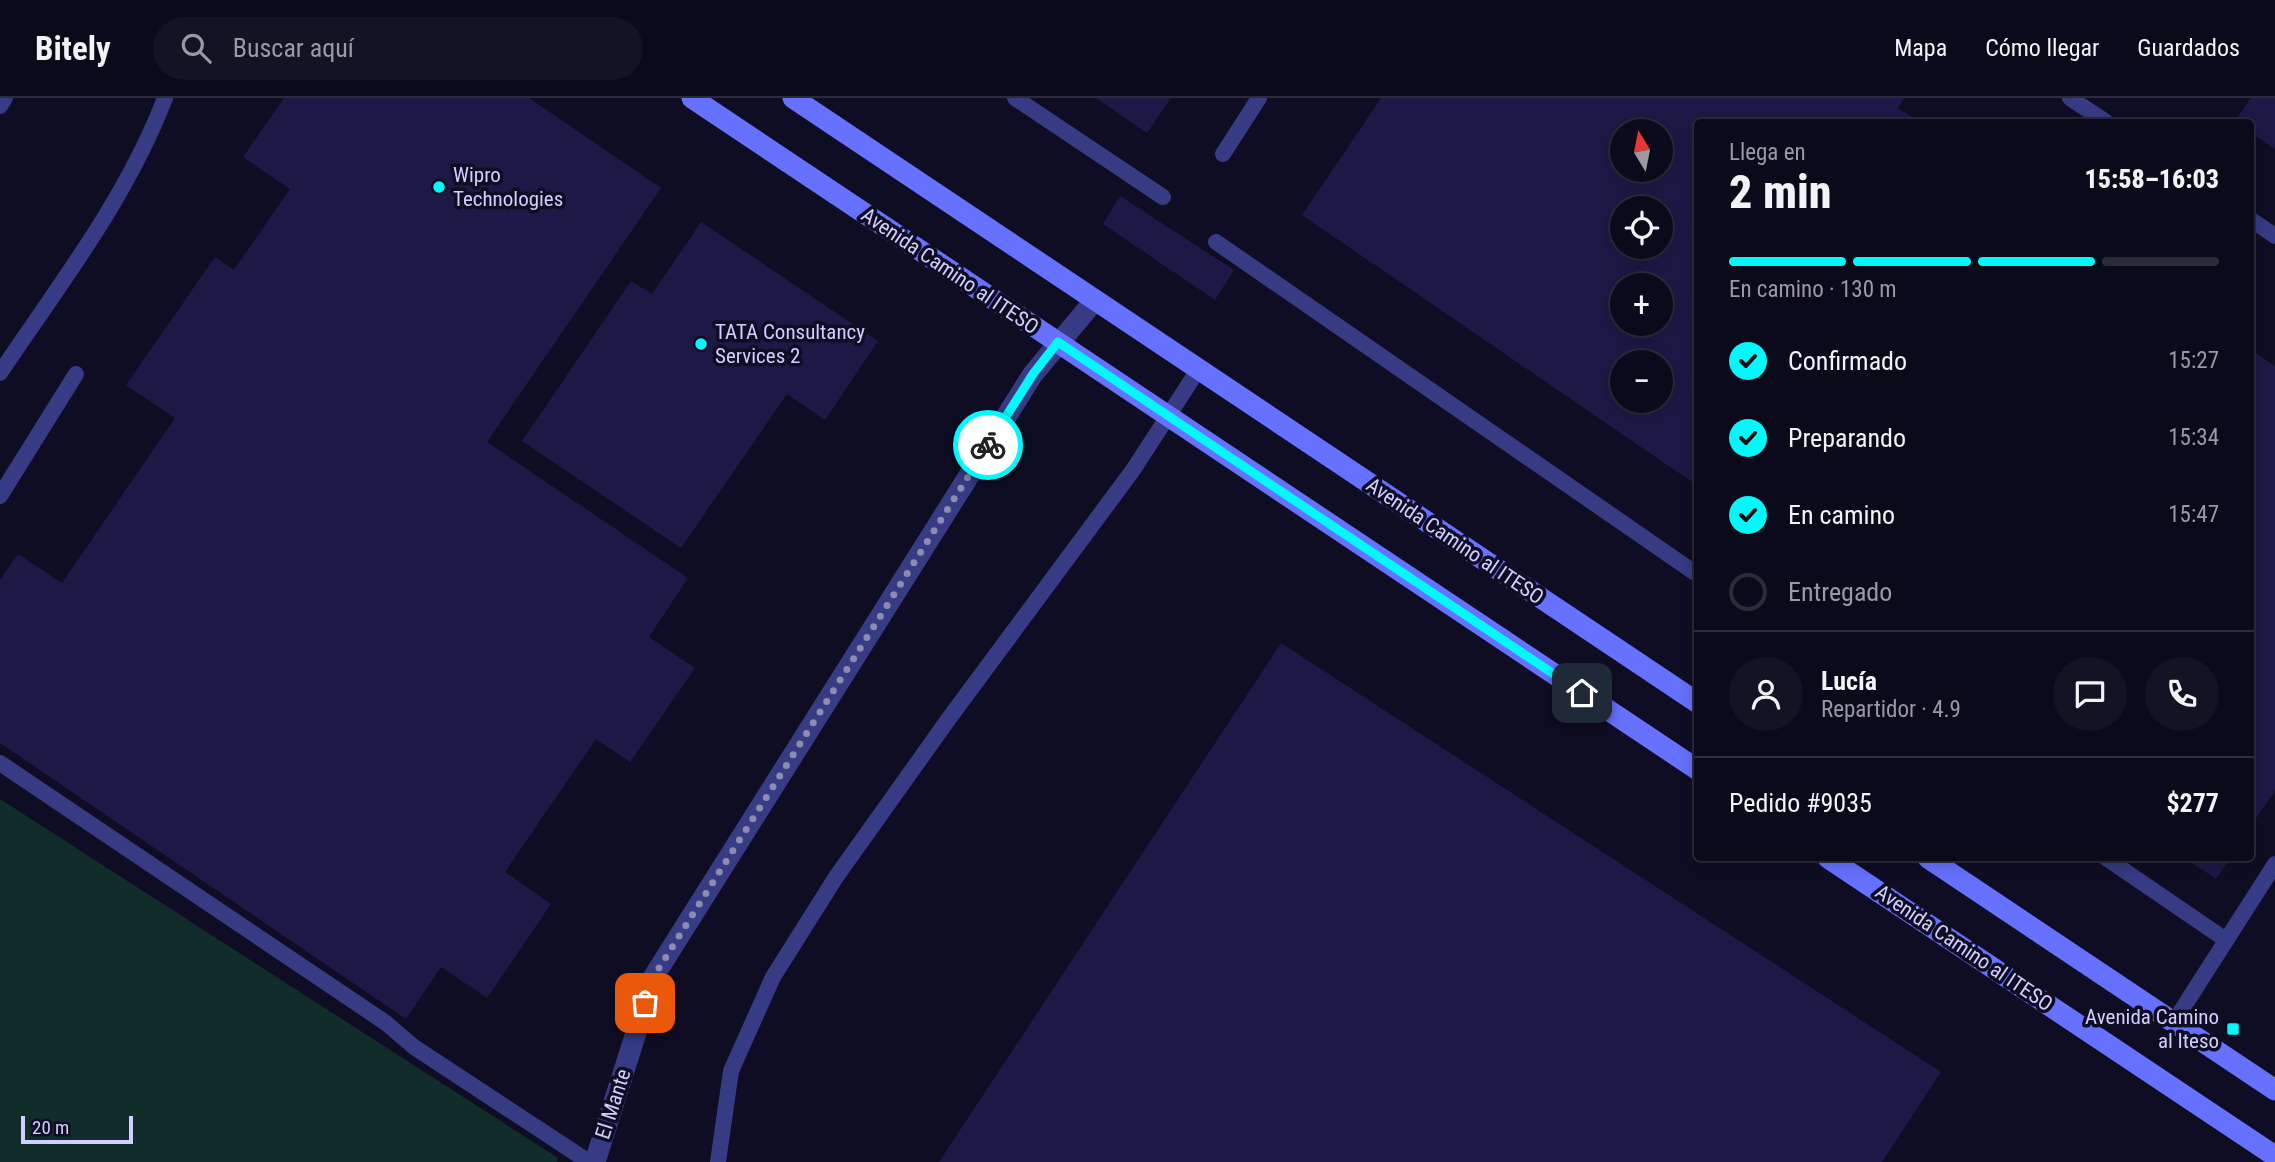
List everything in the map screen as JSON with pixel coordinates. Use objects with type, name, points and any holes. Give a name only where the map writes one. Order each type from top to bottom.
[{"type":"main road","name":"Avenida Camino al ITESO","points":[[692,98],[1694,767]]},
{"type":"main road","name":"Avenida Camino al ITESO","points":[[793,98],[1694,700]]},
{"type":"main road","name":"Avenida Camino al ITESO","points":[[1832,861],[2275,1156]]},
{"type":"main road","points":[[1932,861],[2275,1090]]},
{"type":"street","name":"El Mante","points":[[592,1162],[654,976],[1026,385],[1058,342],[1095,300]]},
{"type":"lane","points":[[0,106],[5,98]]},
{"type":"lane","points":[[0,373],[118,195],[150,138],[165,98]]},
{"type":"lane","points":[[1015,98],[1163,197]]},
{"type":"lane","points":[[1223,154],[1259,98]]},
{"type":"lane","points":[[2070,98],[2102,119]]},
{"type":"lane","points":[[2254,222],[2275,236]]},
{"type":"lane","points":[[1216,242],[1694,572]]},
{"type":"lane","points":[[718,1162],[731,1071],[772,977],[836,877],[950,717],[1133,470],[1198,370]]},
{"type":"lane","points":[[0,496],[76,374]]},
{"type":"lane","points":[[0,763],[386,1023],[414,1047],[592,1162]]},
{"type":"lane","points":[[2110,861],[2226,940]]},
{"type":"lane","points":[[2174,1022],[2275,864]]},
{"type":"green space","points":[[0,799],[558,1158],[557,1162],[0,1162]]},
{"type":"building","points":[[284,98],[529,98],[661,188],[487,442],[688,578],[649,637],[695,668],[630,762],[596,739],[505,872],[551,904],[487,998],[441,967],[406,1019],[0,743],[0,580],[18,554],[62,583],[175,418],[126,385],[215,257],[234,270],[290,189],[243,157]]},
{"type":"building","points":[[1096,98],[1171,98],[1147,133]]},
{"type":"building","points":[[1381,98],[1904,98],[1898,108],[1915,119],[1694,119],[1694,483],[1302,215]]},
{"type":"building","points":[[2251,98],[2275,98],[2275,149],[2254,135],[2254,119],[2236,119]]},
{"type":"building","points":[[1120,196],[1234,270],[1215,300],[1103,224]]},
{"type":"building","points":[[701,222],[878,341],[825,420],[787,394],[681,548],[522,441],[631,281],[652,294]]},
{"type":"building","points":[[2254,352],[2275,366],[2275,791],[2254,821]]},
{"type":"building","points":[[1281,643],[1941,1072],[1882,1162],[939,1162]]},
{"type":"building","points":[[2189,861],[2228,861],[2216,879]]},
{"type":"way so far","points":[[645,1003],[654,976],[988,445]]},
{"type":"place","name":"Wipro Technologies","points":[[439,187]]},
{"type":"place","name":"TATA Consultancy Services 2","points":[[701,344]]},
{"type":"place","name":"Avenida Camino al Iteso","points":[[2233,1029]]},
{"type":"route","points":[[988,445],[1033,374],[1058,342],[1582,693]]}]
